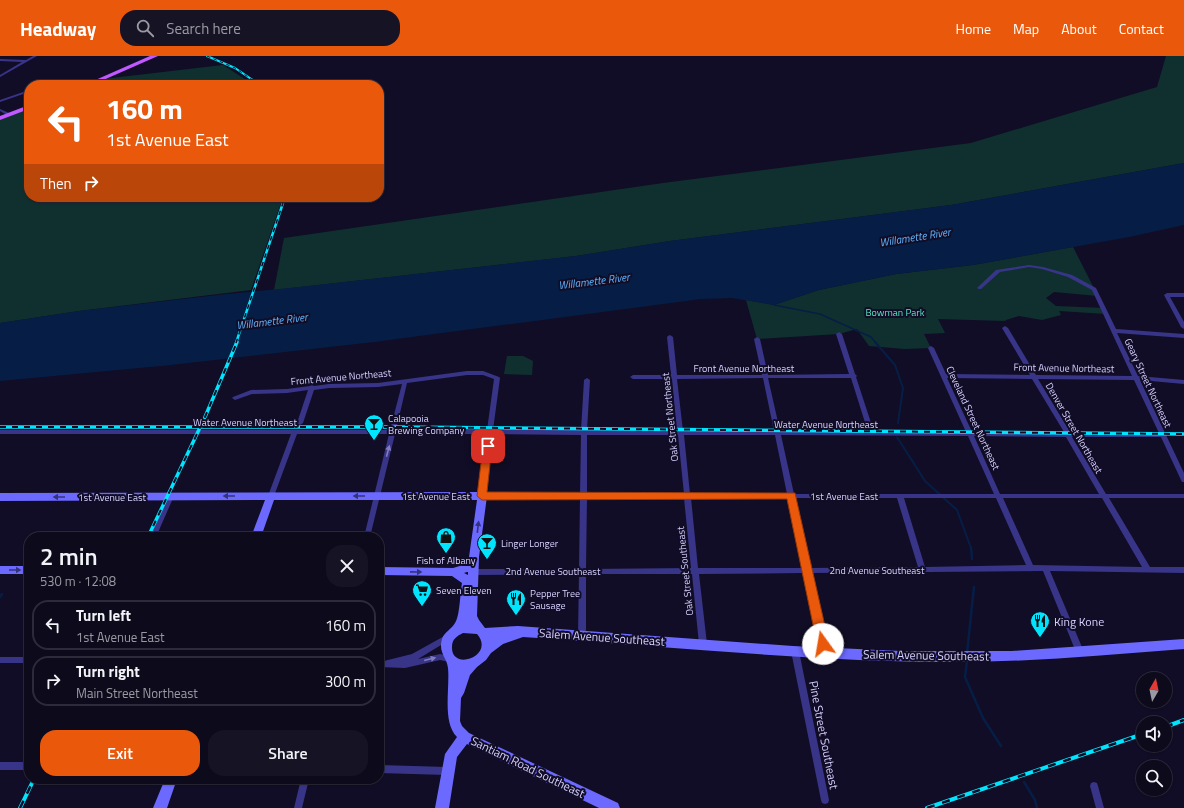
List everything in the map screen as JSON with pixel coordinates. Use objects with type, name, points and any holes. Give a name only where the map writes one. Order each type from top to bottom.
[{"type":"main road","points":[[99,80],[154,56]]},
{"type":"main road","points":[[0,118],[24,109]]},
{"type":"main road","name":"1st Avenue East","points":[[0,496],[482,496]]},
{"type":"main road","points":[[258,532],[271,496]]},
{"type":"main road","points":[[455,698],[464,672],[482,657],[487,649],[487,642],[480,630],[472,621],[474,557],[482,496]]},
{"type":"main road","points":[[384,572],[453,572],[467,568],[474,557]]},
{"type":"main road","points":[[0,570],[24,570]]},
{"type":"main road","points":[[442,808],[451,754],[465,737],[458,730],[454,721],[455,698],[451,660],[445,649],[445,644],[462,623],[467,583],[464,578],[453,572]]},
{"type":"main road","points":[[453,633],[467,627],[480,630]]},
{"type":"main road","name":"Salem Avenue Southeast","points":[[480,630],[492,633],[513,629],[523,632],[825,652],[954,657],[1015,656],[1184,644]]},
{"type":"main road","name":"Salem Avenue Southeast","points":[[487,649],[499,640],[523,632]]},
{"type":"main road","points":[[451,660],[465,665],[473,663]]},
{"type":"main road","name":"Santiam Road Southeast","points":[[465,737],[613,808]]},
{"type":"main road","points":[[160,808],[169,784]]},
{"type":"street","points":[[0,76],[27,62],[35,56]]},
{"type":"street","points":[[0,60],[27,62]]},
{"type":"street","points":[[0,101],[24,93]]},
{"type":"street","points":[[0,110],[8,114]]},
{"type":"street","name":"Geary Street Northeast","points":[[979,288],[998,271],[1029,266],[1044,268],[1070,276],[1092,287],[1184,480]]},
{"type":"street","points":[[1184,295],[1167,295],[1168,300],[1184,326]]},
{"type":"street","name":"Denver Street Northeast","points":[[1005,328],[1148,570]]},
{"type":"street","points":[[1114,331],[1184,336]]},
{"type":"street","points":[[839,334],[872,432]]},
{"type":"street","name":"Oak Street Northeast","points":[[670,337],[688,496]]},
{"type":"street","points":[[757,339],[764,377],[825,652]]},
{"type":"street","name":"Cleveland Street Northeast","points":[[931,348],[999,495],[1030,568]]},
{"type":"street","name":"Front Avenue Northeast","points":[[234,398],[251,392],[283,391],[312,387],[378,385],[404,381],[427,380],[468,373],[483,373],[497,378],[489,432]]},
{"type":"street","name":"Front Avenue Northeast","points":[[633,377],[854,376]]},
{"type":"street","name":"Front Avenue Northeast","points":[[944,376],[1136,378],[1184,382]]},
{"type":"street","points":[[582,635],[584,431],[587,380]]},
{"type":"street","points":[[368,532],[404,381]]},
{"type":"street","points":[[300,423],[312,387]]},
{"type":"street","name":"Water Avenue Northeast","points":[[3,432],[681,431],[1161,433]]},
{"type":"street","points":[[0,439],[3,432]]},
{"type":"street","points":[[271,496],[295,432]]},
{"type":"street","points":[[482,496],[489,432]]},
{"type":"street","points":[[155,532],[171,496]]},
{"type":"street","name":"1st Avenue East","points":[[482,496],[1184,496]]},
{"type":"street","name":"Oak Street Southeast","points":[[688,496],[703,644]]},
{"type":"street","points":[[900,496],[922,570]]},
{"type":"street","name":"2nd Avenue Southeast","points":[[474,572],[696,570],[807,571],[1030,568],[1184,570]]},
{"type":"street","points":[[1045,568],[1080,652]]},
{"type":"street","points":[[384,664],[414,657],[438,644],[453,633]]},
{"type":"street","name":"Pine Street Southeast","points":[[795,650],[825,800]]},
{"type":"street","points":[[384,664],[405,665],[440,657],[451,660]]},
{"type":"street","points":[[0,660],[24,660]]},
{"type":"street","points":[[0,766],[24,766]]},
{"type":"street","points":[[384,769],[447,771]]},
{"type":"street","points":[[298,808],[304,784]]},
{"type":"street","points":[[1094,786],[1100,808]]},
{"type":"green space","points":[[1166,56],[1184,56],[1184,163],[951,205],[670,241],[576,256],[274,290],[284,238],[663,183],[971,143],[1157,87]]},
{"type":"green space","points":[[223,65],[246,80],[100,80]]},
{"type":"green space","points":[[24,109],[24,202],[281,202],[251,290],[79,311],[0,323],[0,118]]},
{"type":"green space","name":"Bowman Park","points":[[1073,247],[1098,296],[1054,292],[1046,298],[1056,306],[1104,308],[1106,314],[1059,311],[1061,315],[1042,320],[1019,316],[1005,321],[938,319],[945,333],[924,334],[931,348],[905,349],[869,346],[857,329],[839,334],[757,339],[746,300],[774,305],[819,290],[896,274],[973,265]]},
{"type":"green space","points":[[507,356],[523,356],[533,361],[532,375],[504,374]]},
{"type":"water","name":"Willamette River","points":[[1184,163],[1184,225],[1129,237],[973,265],[896,274],[819,290],[774,305],[732,298],[701,299],[374,342],[171,365],[0,381],[0,323],[79,311],[576,256],[670,241],[951,205]]},
{"type":"waterway","points":[[773,303],[774,305],[820,314],[871,337],[876,343]]},
{"type":"waterway","points":[[875,342],[895,365],[903,388],[898,423]]},
{"type":"waterway","points":[[897,437],[925,481],[957,510],[971,548]]},
{"type":"waterway","points":[[971,547],[972,559]]},
{"type":"waterway","points":[[967,653],[974,587]]},
{"type":"waterway","points":[[967,661],[965,677],[983,718],[1001,746]]},
{"type":"waterway","points":[[1024,782],[1035,800],[1037,808]]},
{"type":"railway","points":[[207,56],[235,68],[253,80]]},
{"type":"railway","points":[[236,343],[283,202]]},
{"type":"railway","points":[[200,427],[237,342]]},
{"type":"railway","points":[[0,427],[200,427]]},
{"type":"railway","points":[[150,532],[200,427]]},
{"type":"railway","points":[[200,427],[394,427],[1184,434]]},
{"type":"railway","points":[[1172,724],[1184,720]]},
{"type":"railway","points":[[927,808],[1136,736]]},
{"type":"railway","points":[[20,808],[32,784]]},
{"type":"place","name":"Calapooia Brewing Company","points":[[374,441]]},
{"type":"place","name":"Fish of Albany","points":[[446,554]]},
{"type":"place","name":"Linger Longer","points":[[487,560]]},
{"type":"place","name":"Seven Eleven","points":[[422,607]]},
{"type":"place","name":"Pepper Tree Sausage","points":[[516,616]]},
{"type":"place","name":"King Kone","points":[[1040,638]]},
{"type":"route","points":[[488,446],[482,496],[791,496],[823,644]]}]
